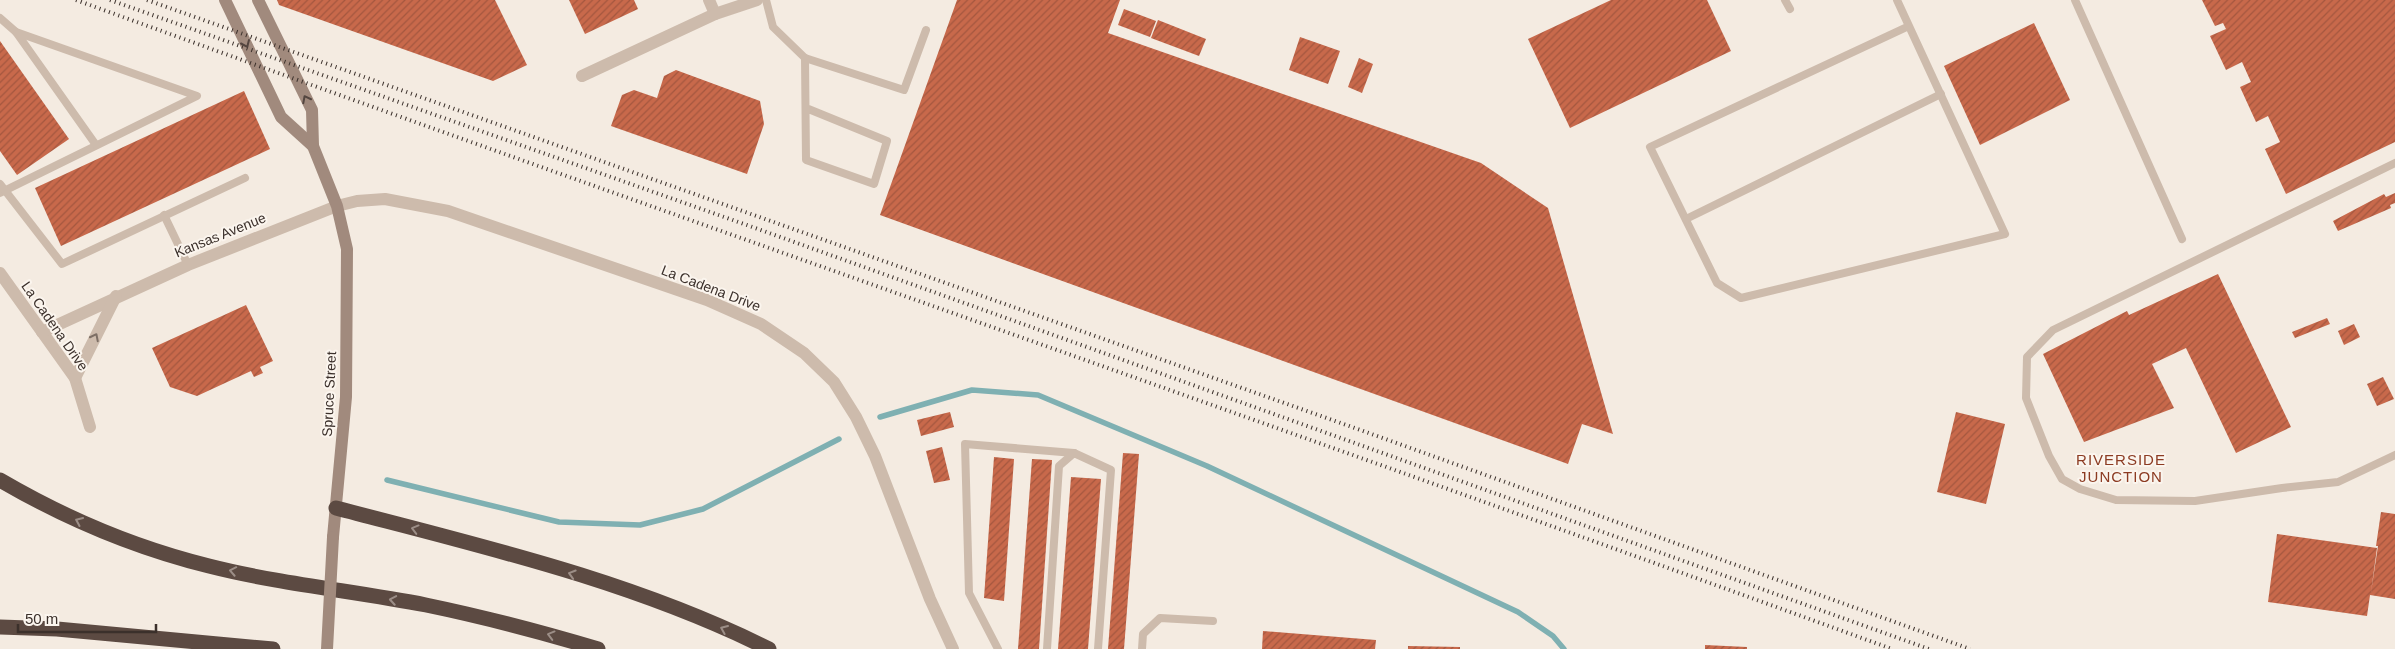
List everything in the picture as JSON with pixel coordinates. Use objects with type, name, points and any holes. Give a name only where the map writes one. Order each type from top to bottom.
[{"type":"highway","points":[[0,480],[93,527],[191,561],[238,572],[426,606],[511,625],[598,649]]},
{"type":"highway","points":[[336,508],[493,549],[614,587],[690,615],[769,649]]},
{"type":"highway","points":[[0,627],[57,629],[273,649]]},
{"type":"main road","name":"Spruce Street","points":[[225,0],[281,117],[313,146]]},
{"type":"main road","name":"Spruce Street","points":[[258,0],[312,110],[313,146],[337,206],[348,255],[346,397],[333,537],[327,649]]},
{"type":"street","points":[[709,0],[715,14]]},
{"type":"street","points":[[582,76],[715,14],[757,0]]},
{"type":"street","name":"La Cadena Drive","points":[[337,206],[357,201],[384,199],[448,211],[707,300],[761,324],[804,353],[834,382],[856,417],[875,456],[930,599],[953,649]]},
{"type":"street","name":"Kansas Avenue","points":[[42,332],[116,296],[188,265],[337,206]]},
{"type":"street","name":"La Cadena Drive","points":[[0,273],[75,378],[90,427]]},
{"type":"street","points":[[75,378],[116,296]]},
{"type":"lane","points":[[766,0],[773,27],[805,58],[904,90],[926,30]]},
{"type":"lane","points":[[1785,0],[1790,8]]},
{"type":"lane","points":[[1897,0],[1941,94],[2005,234],[1741,298],[1717,283],[1650,147],[1909,26]]},
{"type":"lane","points":[[2075,0],[2182,239]]},
{"type":"lane","points":[[0,18],[16,32],[96,145]]},
{"type":"lane","points":[[16,32],[197,96],[1,189],[62,264],[245,178]]},
{"type":"lane","points":[[805,58],[806,160],[874,184],[888,141],[806,108]]},
{"type":"lane","points":[[1686,219],[1941,94]]},
{"type":"lane","points":[[2395,162],[2053,330],[2026,357],[2026,398],[2049,456],[2062,479],[2080,489],[2116,500],[2195,501],[2338,482],[2395,455]]},
{"type":"lane","points":[[164,215],[188,265]]},
{"type":"lane","points":[[998,649],[969,593],[965,444],[1074,453],[1111,470],[1098,649]]},
{"type":"lane","points":[[1047,649],[1059,466],[1074,453]]},
{"type":"lane","points":[[1142,649],[1143,634],[1160,618],[1213,622]]},
{"type":"building","points":[[277,0],[495,0],[527,65],[493,81],[279,5]]},
{"type":"building","points":[[569,0],[634,0],[638,9],[585,34]]},
{"type":"building","points":[[957,0],[1120,0],[1108,33],[1481,163],[1548,208],[1613,434],[1582,424],[1568,464],[880,215]]},
{"type":"building","points":[[1611,0],[1707,0],[1731,51],[1570,128],[1528,39]]},
{"type":"building","points":[[2202,0],[2395,0],[2395,142],[2286,194],[2265,149],[2280,142],[2268,116],[2256,122],[2240,87],[2251,82],[2242,62],[2226,70],[2210,36],[2226,29],[2223,23],[2215,26]]},
{"type":"building","points":[[1124,9],[1156,21],[1150,37],[1118,25]]},
{"type":"building","points":[[1158,20],[1206,39],[1199,56],[1151,38]]},
{"type":"building","points":[[2034,23],[2070,100],[1980,145],[1944,66]]},
{"type":"building","points":[[1300,37],[1340,51],[1328,84],[1289,70]]},
{"type":"building","points":[[0,41],[69,139],[17,175],[0,151]]},
{"type":"building","points":[[1359,58],[1373,64],[1362,93],[1348,87]]},
{"type":"building","points":[[676,70],[760,101],[764,124],[747,174],[611,126],[622,95],[634,90],[657,98],[664,76]]},
{"type":"building","points":[[244,91],[270,149],[61,246],[35,188]]},
{"type":"building","points":[[2395,193],[2395,203],[2390,205],[2391,208],[2338,231],[2333,221],[2384,194],[2386,197]]},
{"type":"building","points":[[2218,274],[2291,427],[2236,453],[2186,348],[2152,364],[2174,408],[2084,442],[2043,354],[2127,311],[2129,315]]},
{"type":"building","points":[[246,305],[273,361],[260,367],[263,373],[254,377],[251,371],[197,396],[170,387],[152,348]]},
{"type":"building","points":[[2327,318],[2330,324],[2295,338],[2292,332]]},
{"type":"building","points":[[2354,324],[2360,337],[2344,345],[2338,331]]},
{"type":"building","points":[[2383,377],[2394,399],[2377,406],[2367,384]]},
{"type":"building","points":[[950,412],[954,427],[921,436],[917,420]]},
{"type":"building","points":[[1956,412],[2005,424],[1986,504],[1937,492]]},
{"type":"building","points":[[942,447],[950,480],[934,483],[926,451]]},
{"type":"building","points":[[1123,453],[1139,454],[1124,649],[1108,649]]},
{"type":"building","points":[[994,457],[1014,459],[1004,601],[984,598]]},
{"type":"building","points":[[1032,459],[1052,460],[1039,649],[1018,649]]},
{"type":"building","points":[[1071,477],[1101,479],[1088,649],[1058,649]]},
{"type":"building","points":[[2381,512],[2395,514],[2395,599],[2370,595],[2367,616],[2268,602],[2277,534],[2377,548],[2371,592],[2378,546],[2376,546]]},
{"type":"building","points":[[1263,631],[1376,640],[1375,649],[1262,649]]},
{"type":"building","points":[[1705,645],[1747,647],[1747,649],[1705,649]]},
{"type":"building","points":[[1408,646],[1460,647],[1460,649],[1408,649]]},
{"type":"waterway","points":[[880,417],[972,390],[1038,395],[1207,466],[1518,612],[1553,636],[1564,649]]},
{"type":"waterway","points":[[387,480],[559,522],[640,525],[703,509],[839,439]]},
{"type":"railway","points":[[76,0],[1892,649]]},
{"type":"railway","points":[[110,0],[744,224],[1929,649]]},
{"type":"railway","points":[[147,0],[1352,427],[1970,649]]},
{"type":"district","name":"RIVERSIDE JUNCTION","points":[[2121,468]]}]
